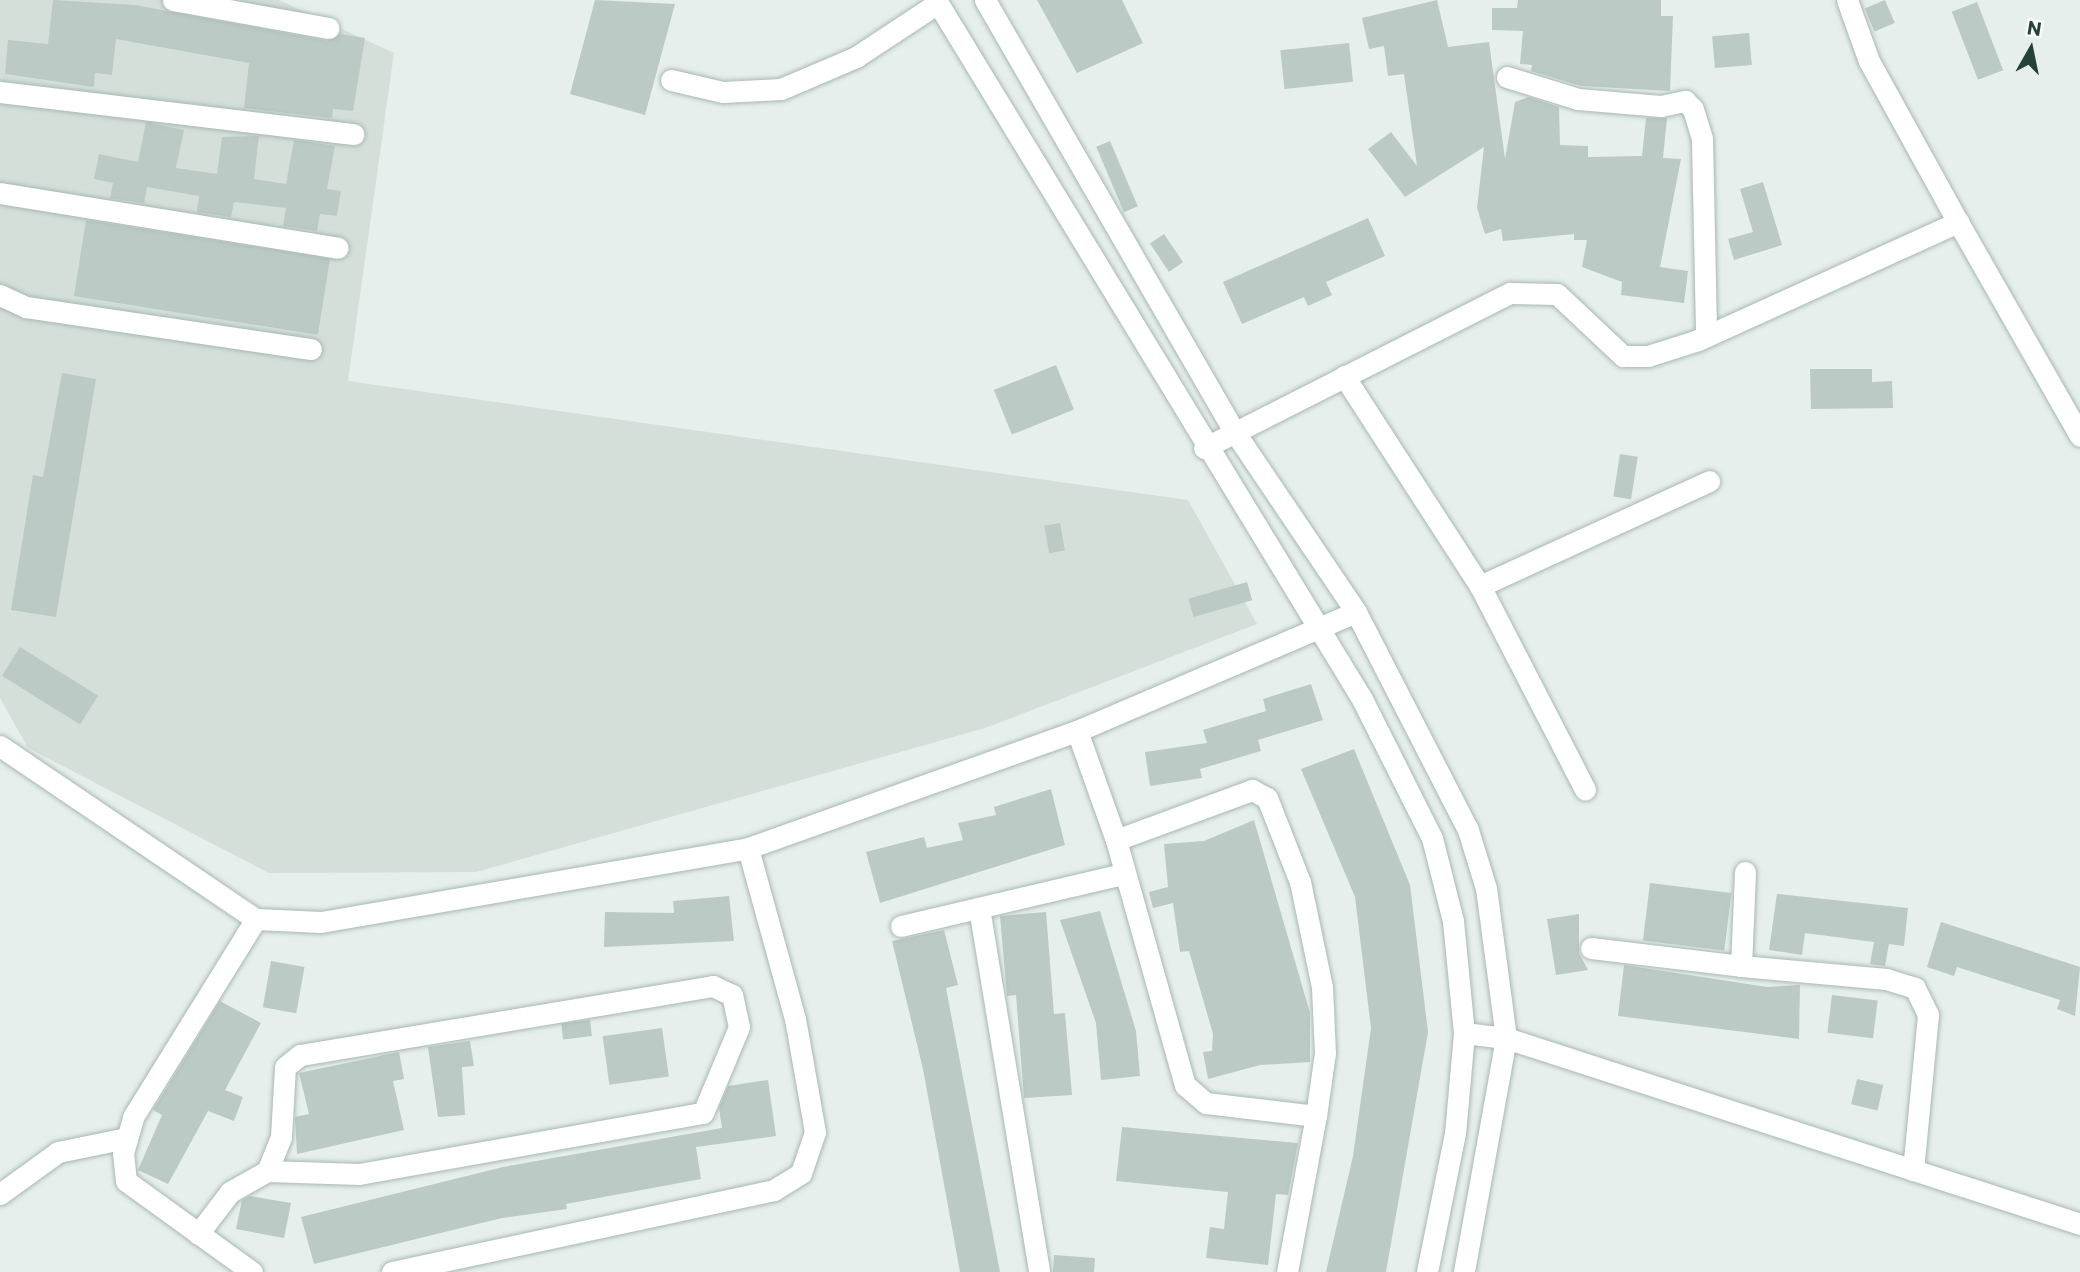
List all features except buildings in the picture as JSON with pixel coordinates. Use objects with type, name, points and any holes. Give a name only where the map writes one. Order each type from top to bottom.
[{"type":"street","points":[[173,0],[330,28]]},
{"type":"street","points":[[985,0],[1234,431],[1356,612],[1434,752],[1468,830],[1486,888],[1506,1038],[1464,1272]]},
{"type":"street","points":[[1846,0],[1869,61],[2080,436]]},
{"type":"street","points":[[671,80],[723,92],[781,89],[856,57],[937,1],[1204,448],[1319,628],[1406,779],[1432,838],[1453,921],[1464,1033],[1455,1133],[1427,1272]]},
{"type":"street","points":[[1507,77],[1578,99],[1661,106],[1685,101],[1693,109],[1702,139],[1706,336]]},
{"type":"street","points":[[0,92],[354,134]]},
{"type":"street","points":[[0,193],[338,248]]},
{"type":"street","points":[[1204,448],[1510,293],[1533,290],[1573,304],[1601,340],[1623,356],[1648,356],[1706,336],[1958,222]]},
{"type":"street","points":[[0,295],[26,307],[311,349]]},
{"type":"street","points":[[1344,376],[1479,586],[1585,789]]},
{"type":"street","points":[[1479,586],[1709,481]]},
{"type":"street","points":[[0,746],[256,919],[321,922],[748,848],[1077,731],[1356,612]]},
{"type":"street","points":[[1077,731],[1116,840],[1123,874],[1185,1085],[1206,1102],[1316,1116]]},
{"type":"street","points":[[1116,840],[1252,790],[1267,798],[1300,882],[1322,987],[1325,1053],[1287,1272]]},
{"type":"street","points":[[392,1272],[774,1190],[801,1173],[815,1132],[795,1019],[748,848]]},
{"type":"street","points":[[1741,966],[1745,872]]},
{"type":"street","points":[[901,926],[1123,874]]},
{"type":"street","points":[[979,908],[1039,1272]]},
{"type":"street","points":[[252,1272],[126,1181],[127,1138],[133,1117],[256,919]]},
{"type":"street","points":[[1591,948],[1741,966],[1886,979],[1915,988],[1928,1015],[1913,1170]]},
{"type":"street","points":[[198,1234],[230,1192],[267,1171],[359,1174],[703,1113],[739,1027],[732,995],[713,986],[300,1055],[285,1067],[281,1137],[267,1171]]},
{"type":"street","points":[[1464,1033],[1506,1038],[2080,1224]]},
{"type":"street","points":[[0,1194],[58,1152],[127,1138]]},
{"type":"shaded area","points":[[0,0],[279,0],[394,53],[348,381],[1188,500],[1257,624],[985,728],[476,872],[269,873],[28,748],[0,698]]}]
